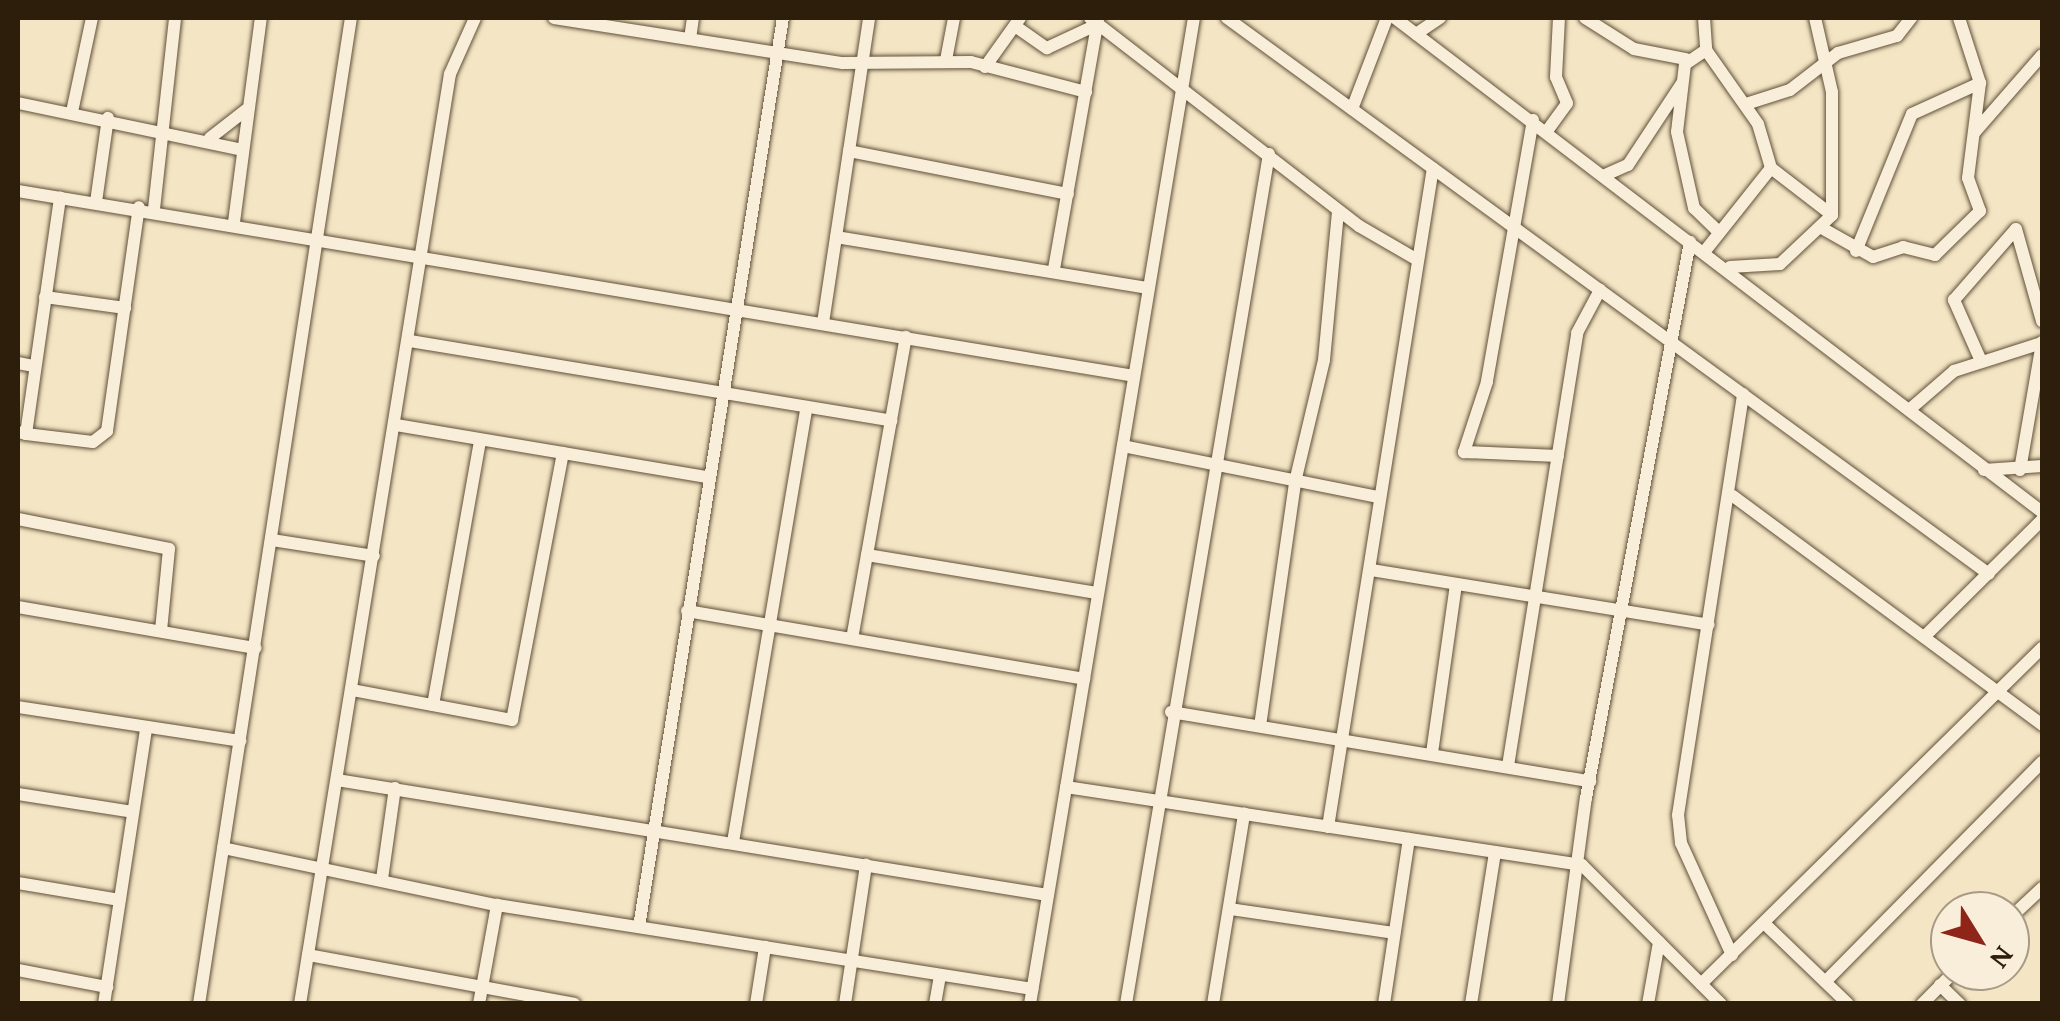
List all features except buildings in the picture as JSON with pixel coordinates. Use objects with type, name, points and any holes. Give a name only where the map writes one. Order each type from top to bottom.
[{"type":"street","points":[[72,112],[92,18]]},
{"type":"street","points":[[60,198],[22,433],[102,438],[147,208],[175,18]]},
{"type":"street","points":[[234,222],[261,18]]},
{"type":"street","points":[[198,1004],[321,236],[351,18]]},
{"type":"street","points":[[300,1004],[425,255],[450,74],[476,18]]},
{"type":"street","points":[[554,18],[603,22],[862,64],[946,60],[1086,92]]},
{"type":"street","points":[[690,39],[693,18]]},
{"type":"street","points":[[638,927],[656,829],[706,477],[784,18]]},
{"type":"street","points":[[823,323],[869,18]]},
{"type":"street","points":[[946,60],[954,18]]},
{"type":"street","points":[[224,848],[497,905],[940,975],[1031,996],[1194,18]]},
{"type":"street","points":[[1227,18],[1989,574]]},
{"type":"street","points":[[1352,109],[1387,18]]},
{"type":"street","points":[[1395,18],[1690,242],[1730,266],[1982,470],[2042,512]]},
{"type":"street","points":[[1416,34],[1440,18]]},
{"type":"street","points":[[1546,131],[1567,103],[1556,77],[1558,18]]},
{"type":"street","points":[[1585,18],[1634,49],[1686,60],[1706,50]]},
{"type":"street","points":[[1704,18],[1706,50],[1746,104],[1770,168],[1832,215]]},
{"type":"street","points":[[1730,266],[1780,264],[1832,215],[1824,62],[1814,18]]},
{"type":"street","points":[[1746,104],[1790,90],[1824,62],[1896,36],[1911,18]]},
{"type":"street","points":[[1820,228],[1856,252],[1944,250],[1982,206],[1968,178],[1980,82],[1958,18]]},
{"type":"street","points":[[985,67],[1018,22],[1047,48],[1084,38],[1096,19]]},
{"type":"street","points":[[1096,19],[1338,211],[1416,259]]},
{"type":"street","points":[[1054,268],[1096,19]]},
{"type":"street","points":[[1974,133],[2042,55]]},
{"type":"street","points":[[1686,60],[1682,83],[1684,174],[1696,212],[1719,232]]},
{"type":"street","points":[[1856,252],[1912,114],[1980,82]]},
{"type":"street","points":[[1603,176],[1628,165],[1682,83]]},
{"type":"street","points":[[18,102],[160,127],[242,150]]},
{"type":"street","points":[[210,138],[246,110]]},
{"type":"street","points":[[96,202],[108,118]]},
{"type":"street","points":[[1533,120],[1482,408],[1464,452],[1558,456]]},
{"type":"street","points":[[849,152],[1068,194]]},
{"type":"street","points":[[1126,1004],[1156,800],[1269,154]]},
{"type":"street","points":[[1328,827],[1371,570],[1379,498],[1400,412],[1416,259],[1433,168]]},
{"type":"street","points":[[1705,251],[1770,168]]},
{"type":"street","points":[[18,191],[321,236],[1134,376]]},
{"type":"street","points":[[1260,726],[1295,482],[1324,360],[1338,211]]},
{"type":"street","points":[[1981,362],[1954,300],[2016,229],[2041,314]]},
{"type":"street","points":[[836,237],[1054,268],[1147,288]]},
{"type":"street","points":[[1558,1004],[1582,865],[1590,780],[1690,242]]},
{"type":"street","points":[[1508,766],[1578,333],[1600,290]]},
{"type":"street","points":[[46,297],[125,308]]},
{"type":"street","points":[[852,639],[906,337]]},
{"type":"street","points":[[410,341],[720,396],[891,421]]},
{"type":"street","points":[[1909,410],[1981,362],[2042,342],[2020,470]]},
{"type":"street","points":[[18,363],[33,366]]},
{"type":"street","points":[[1732,955],[1682,843],[1678,815],[1732,496],[1743,394]]},
{"type":"street","points":[[733,842],[806,410]]},
{"type":"street","points":[[396,425],[706,477]]},
{"type":"street","points":[[433,704],[480,440]]},
{"type":"street","points":[[1122,446],[1379,498]]},
{"type":"street","points":[[352,690],[512,720],[563,453]]},
{"type":"street","points":[[1982,470],[2042,466]]},
{"type":"street","points":[[1732,496],[2042,725]]},
{"type":"street","points":[[18,520],[169,549],[161,632]]},
{"type":"street","points":[[1924,637],[2042,520]]},
{"type":"street","points":[[272,540],[374,556]]},
{"type":"street","points":[[867,555],[1097,593]]},
{"type":"street","points":[[1371,570],[1709,625]]},
{"type":"street","points":[[1432,754],[1456,585]]},
{"type":"street","points":[[18,607],[255,648]]},
{"type":"street","points":[[688,611],[1084,679]]},
{"type":"street","points":[[1702,984],[2042,648]]},
{"type":"street","points":[[18,708],[240,742]]},
{"type":"street","points":[[1171,712],[1590,780]]},
{"type":"street","points":[[104,1004],[146,728]]},
{"type":"street","points":[[1826,981],[2042,762]]},
{"type":"street","points":[[337,780],[1048,895]]},
{"type":"street","points":[[1066,786],[1582,865],[1721,1004]]},
{"type":"street","points":[[382,880],[395,788]]},
{"type":"street","points":[[18,794],[134,812]]},
{"type":"street","points":[[1213,1004],[1244,814]]},
{"type":"street","points":[[1384,1004],[1408,839]]},
{"type":"street","points":[[1471,1004],[1495,852]]},
{"type":"street","points":[[846,1004],[866,864]]},
{"type":"street","points":[[18,883],[120,900]]},
{"type":"street","points":[[479,1004],[497,905]]},
{"type":"street","points":[[1230,909],[1394,934]]},
{"type":"street","points":[[1765,924],[1848,1004]]},
{"type":"street","points":[[1648,1004],[1659,942]]},
{"type":"street","points":[[756,1004],[765,947]]},
{"type":"street","points":[[308,954],[572,1003]]},
{"type":"street","points":[[18,970],[106,986]]},
{"type":"street","points":[[935,1004],[940,975]]}]
